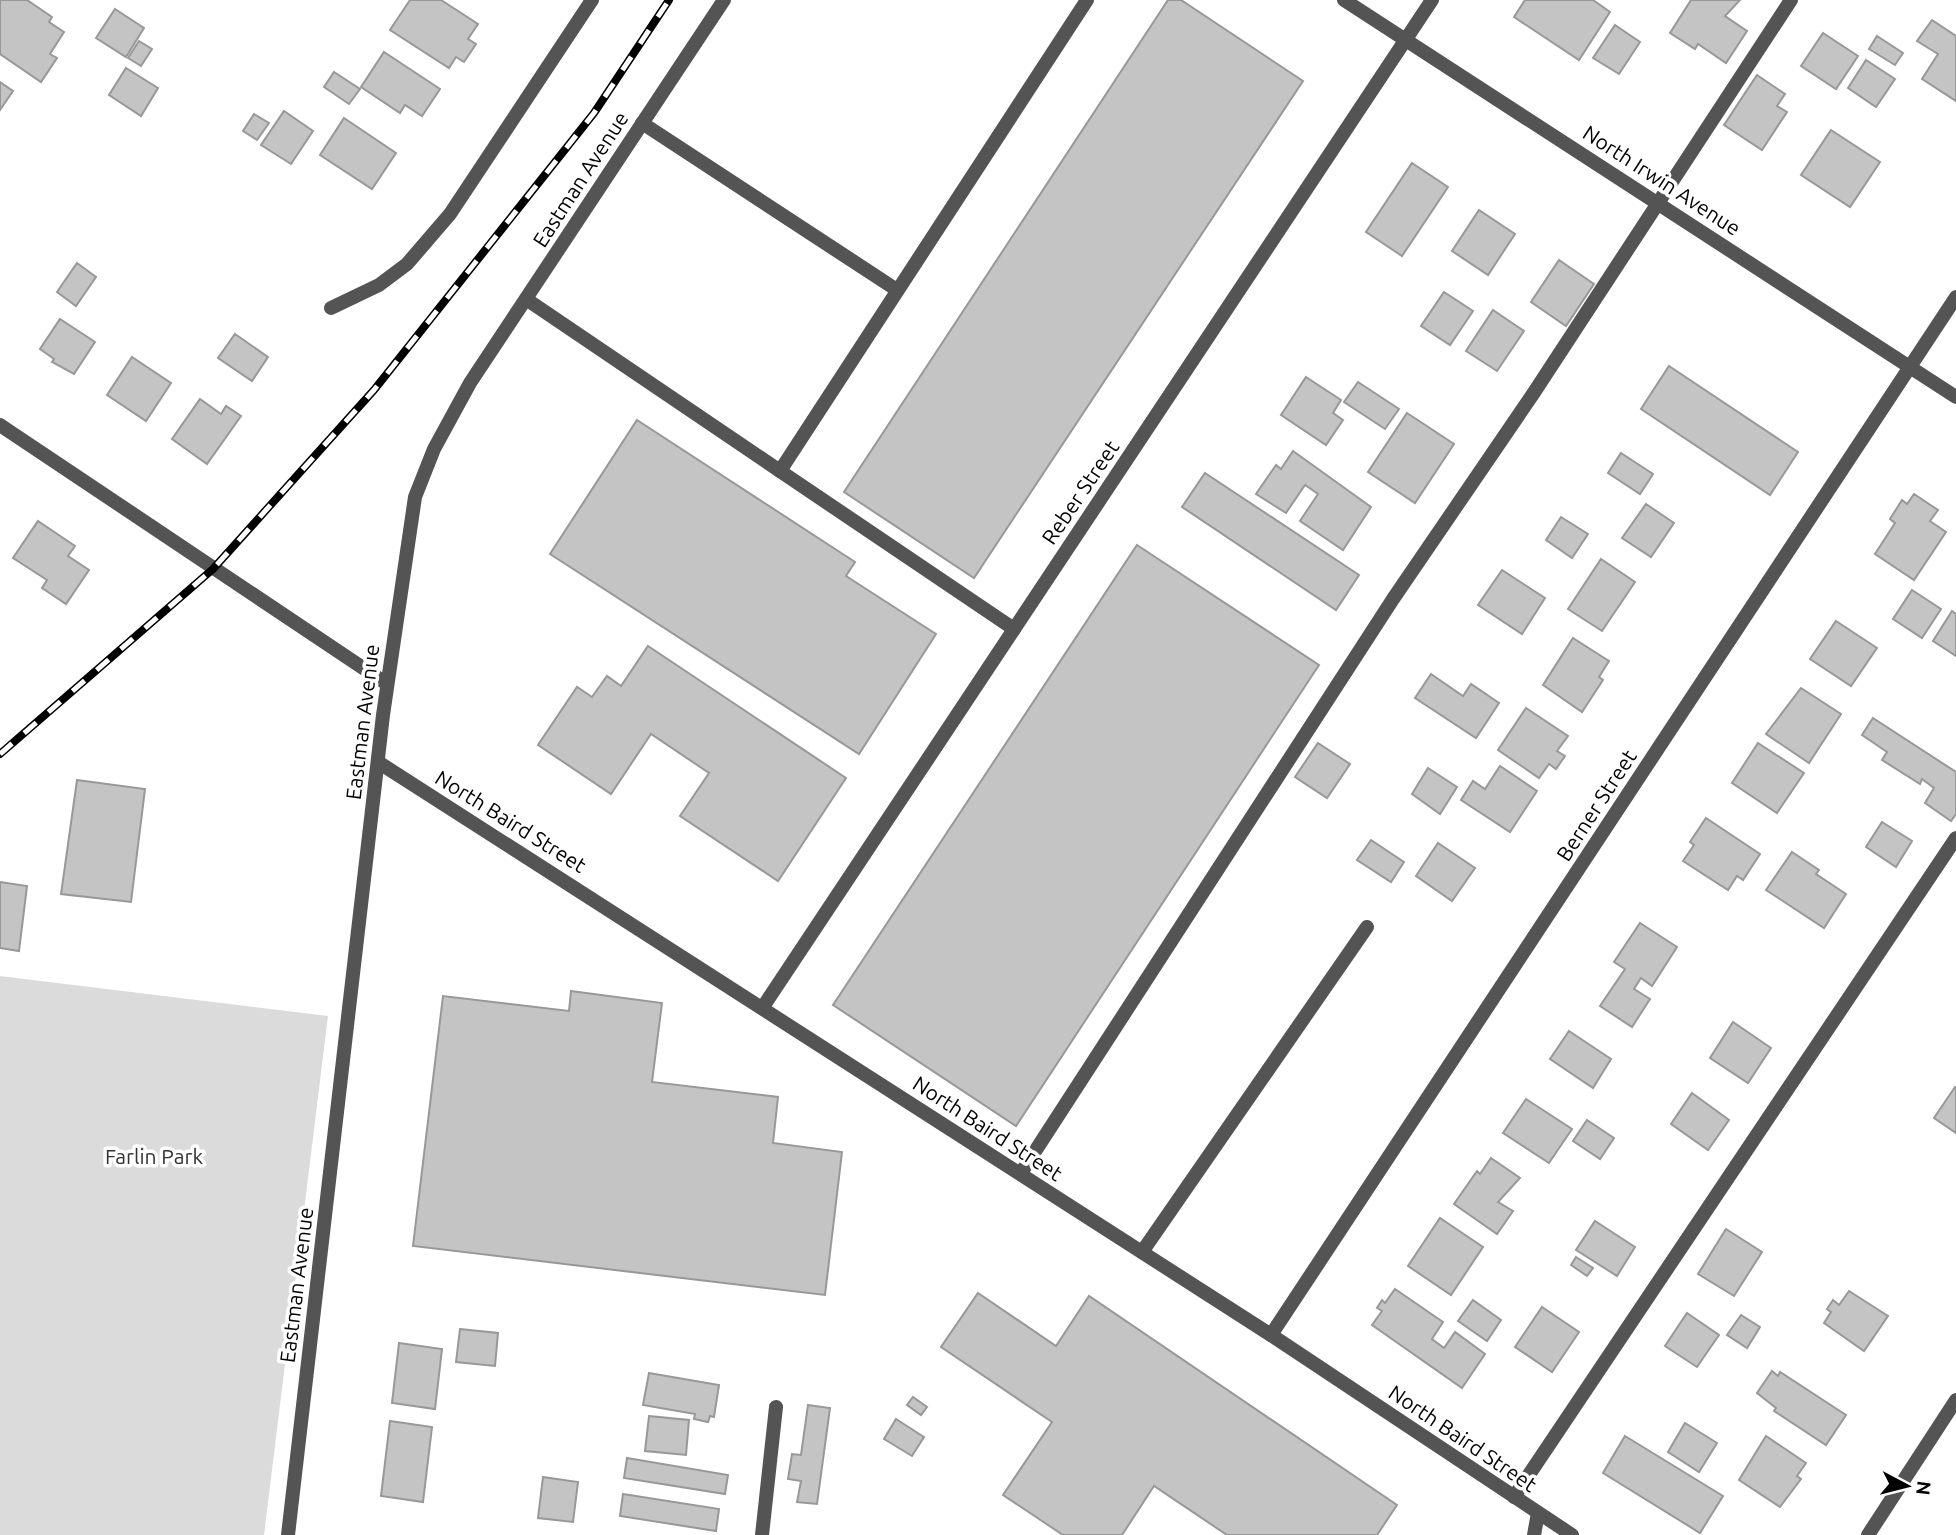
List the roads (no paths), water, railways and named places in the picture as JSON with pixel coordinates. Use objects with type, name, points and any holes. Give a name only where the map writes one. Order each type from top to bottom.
[{"type":"street","points":[[331,308],[379,285],[398,271],[450,214],[592,0]]},
{"type":"street","name":"Eastman Avenue","points":[[288,1535],[387,684],[415,498],[434,449],[470,383],[724,0]]},
{"type":"street","points":[[780,471],[1087,0]]},
{"type":"street","name":"North Irwin Avenue","points":[[1344,0],[1956,397]]},
{"type":"street","name":"Reber Street","points":[[763,1007],[1432,0]]},
{"type":"street","points":[[1021,1174],[1394,599],[1659,203],[1791,0]]},
{"type":"street","points":[[642,123],[897,290]]},
{"type":"street","name":"Berner Street","points":[[1271,1335],[1956,297]]},
{"type":"street","points":[[526,299],[1014,629]]},
{"type":"street","points":[[0,425],[387,684]]},
{"type":"street","name":"North Baird Street","points":[[378,762],[1271,1335],[1572,1535]]},
{"type":"street","points":[[1514,1497],[1956,838]]},
{"type":"street","points":[[1142,1252],[1367,927]]},
{"type":"street","points":[[1868,1535],[1956,1400]]},
{"type":"street","points":[[762,1535],[776,1407]]},
{"type":"street","points":[[1534,1535],[1538,1513]]},
{"type":"railway","points":[[0,754],[213,569],[374,390],[594,113],[669,0]]},
{"type":"park label","name":"Farlin Park","points":[[154,1156]]}]
